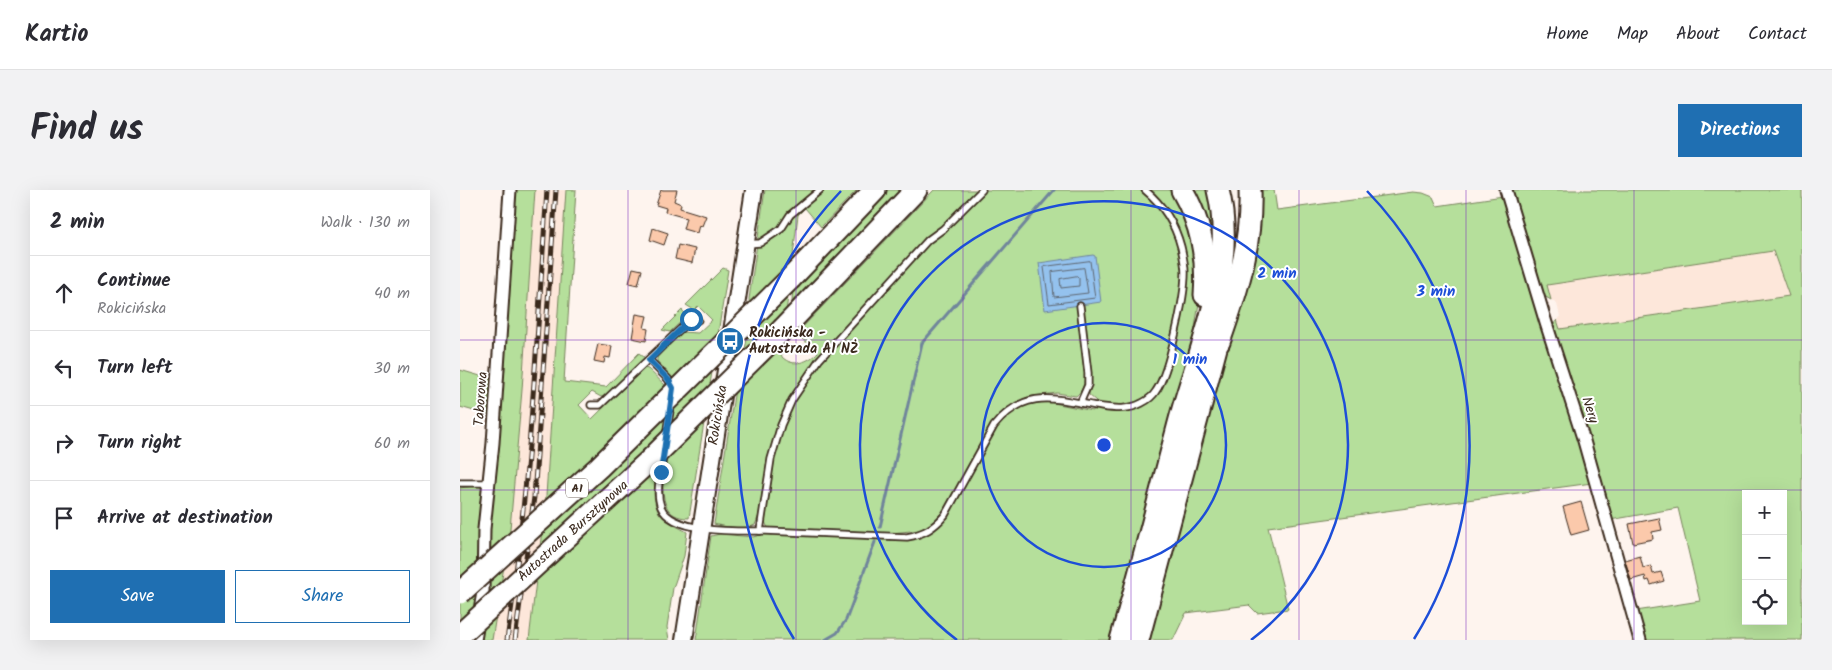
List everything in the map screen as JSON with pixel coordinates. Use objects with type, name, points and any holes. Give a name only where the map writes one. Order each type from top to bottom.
[{"type":"highway","name":"Autostrada Bursztynowa","points":[[460,593],[599,467],[791,278],[875,190]]},
{"type":"highway","name":"Autostrada Bursztynowa","points":[[460,635],[649,461],[784,328],[916,190]]},
{"type":"highway","points":[[891,217],[924,190]]},
{"type":"highway","points":[[1182,190],[1200,228],[1205,250],[1207,273],[1200,330],[1182,413]]},
{"type":"highway","points":[[1121,640],[1182,413],[1206,335],[1221,270],[1224,239],[1223,217],[1218,190]]},
{"type":"highway","points":[[1138,640],[1216,349],[1228,295],[1236,251],[1235,215],[1231,190]]},
{"type":"highway","points":[[1216,349],[1237,292],[1244,264],[1250,230],[1250,190]]},
{"type":"main road","name":"Rokicińska","points":[[684,640],[754,190]]},
{"type":"street","name":"Taborowa","points":[[475,640],[483,592],[484,529],[496,400],[510,190]]},
{"type":"street","name":"Nery","points":[[1506,190],[1546,324],[1584,441],[1640,640]]},
{"type":"lane","points":[[745,244],[760,243],[782,229],[790,215],[820,190]]},
{"type":"lane","points":[[760,531],[773,450],[784,416],[799,388],[819,360],[928,240],[940,232],[982,190]]},
{"type":"lane","points":[[649,360],[668,379],[673,388],[659,485],[659,500],[666,514],[674,520],[700,528],[732,531],[898,537],[922,533],[936,525],[944,515],[991,431],[1008,412],[1022,403],[1035,398],[1059,399],[1120,409],[1137,406],[1153,395],[1164,374],[1183,291],[1184,262],[1181,245],[1172,222],[1163,208],[1145,190]]},
{"type":"lane","points":[[1080,306],[1088,385],[1080,403]]},
{"type":"lane","points":[[591,405],[600,405],[691,319],[698,320]]},
{"type":"lane","points":[[460,483],[489,483]]},
{"type":"shaded area","points":[[535,190],[566,190],[546,496],[529,640],[492,640],[510,529],[522,390]]},
{"type":"shaded area","points":[[1773,251],[1789,296],[1560,329],[1557,320],[1560,316],[1557,304],[1551,300],[1546,285]]},
{"type":"green space","points":[[513,190],[535,190],[522,390],[510,529],[492,640],[479,640],[489,542]]},
{"type":"green space","points":[[566,190],[576,190],[564,382],[606,387],[639,353],[645,358],[606,396],[601,397],[592,392],[579,405],[592,419],[644,368],[648,369],[666,386],[670,394],[654,493],[655,502],[660,514],[668,522],[687,532],[684,556],[673,588],[667,627],[669,640],[529,640],[546,496]]},
{"type":"green space","points":[[765,190],[857,190],[821,227],[805,208],[798,215],[781,353],[782,357],[786,360],[796,363],[810,359],[818,352],[796,334],[934,190],[1174,190],[1190,217],[1200,297],[1190,358],[1114,640],[696,640],[711,536],[720,534],[753,537],[764,534],[900,540],[924,536],[943,522],[997,428],[1012,413],[1039,400],[1093,411],[1096,401],[1089,395],[1091,382],[1089,357],[1083,358],[1084,383],[1076,396],[1057,393],[1033,396],[1023,399],[1002,412],[988,431],[948,504],[933,523],[920,530],[891,533],[768,528],[764,520],[771,471],[778,440],[796,399],[831,350],[816,361],[808,370],[788,401],[771,448],[759,515],[755,525],[741,528],[714,524],[737,376],[747,338],[749,299]]},
{"type":"green space","points":[[883,190],[908,190],[800,302],[795,298],[792,302],[793,284]]},
{"type":"green space","points":[[1188,190],[1212,190],[1217,252]]},
{"type":"green space","points":[[1256,190],[1274,190],[1277,210],[1413,192],[1433,197],[1437,206],[1503,196],[1592,483],[1268,527],[1288,609],[1257,613],[1249,605],[1186,613],[1173,640],[1144,640]]},
{"type":"green space","points":[[1510,190],[1802,190],[1802,640],[1644,640],[1636,611],[1700,601],[1678,508],[1610,520],[1553,325],[1557,320],[1560,329],[1789,296],[1773,251],[1547,285],[1551,300],[1544,296]]},
{"type":"green space","points":[[723,268],[728,270],[689,518],[683,518],[670,511],[664,500],[664,472],[674,410],[675,380],[657,361],[657,358],[681,332],[698,333],[712,320],[698,306],[694,310],[686,305]]},
{"type":"green space","points":[[682,310],[687,316],[670,332],[662,330]]},
{"type":"green space","points":[[460,370],[494,380],[492,416],[460,407]]},
{"type":"green space","points":[[481,487],[484,491],[477,556],[478,605],[460,640],[460,488]]},
{"type":"water","points":[[1095,256],[1101,302],[1045,310],[1039,263]]},
{"type":"building","points":[[661,190],[677,190],[674,201],[681,204],[680,208],[706,216],[702,226],[699,225],[697,233],[683,229],[686,218],[665,212],[666,208],[656,205]]},
{"type":"building","points":[[653,228],[668,233],[664,245],[650,240]]},
{"type":"building","points":[[678,245],[695,249],[692,263],[675,259]]},
{"type":"building","points":[[633,268],[642,270],[638,285],[629,283]]},
{"type":"building","points":[[636,314],[647,316],[644,328],[648,329],[646,341],[632,338]]},
{"type":"building","points":[[598,344],[612,346],[610,358],[605,357],[604,363],[594,361]]},
{"type":"building","points":[[1581,502],[1589,530],[1571,535],[1563,507]]},
{"type":"building","points":[[1659,518],[1662,530],[1652,532],[1653,539],[1633,543],[1629,524]]},
{"type":"building","points":[[1640,556],[1643,568],[1651,566],[1653,574],[1661,572],[1664,581],[1651,585],[1649,580],[1646,581],[1645,576],[1631,580],[1625,560]]},
{"type":"waterway","points":[[880,527],[922,343],[1054,190]]},
{"type":"waterway","points":[[825,640],[837,633],[846,620],[875,542]]},
{"type":"railway","points":[[507,640],[527,472],[547,190]]},
{"type":"railway","points":[[515,640],[534,497],[556,190]]},
{"type":"place","name":"Rokicińska - Autostrada A1 NŻ","points":[[730,341]]},
{"type":"route","points":[[661,472],[673,388],[668,379],[649,360],[691,319]]}]
